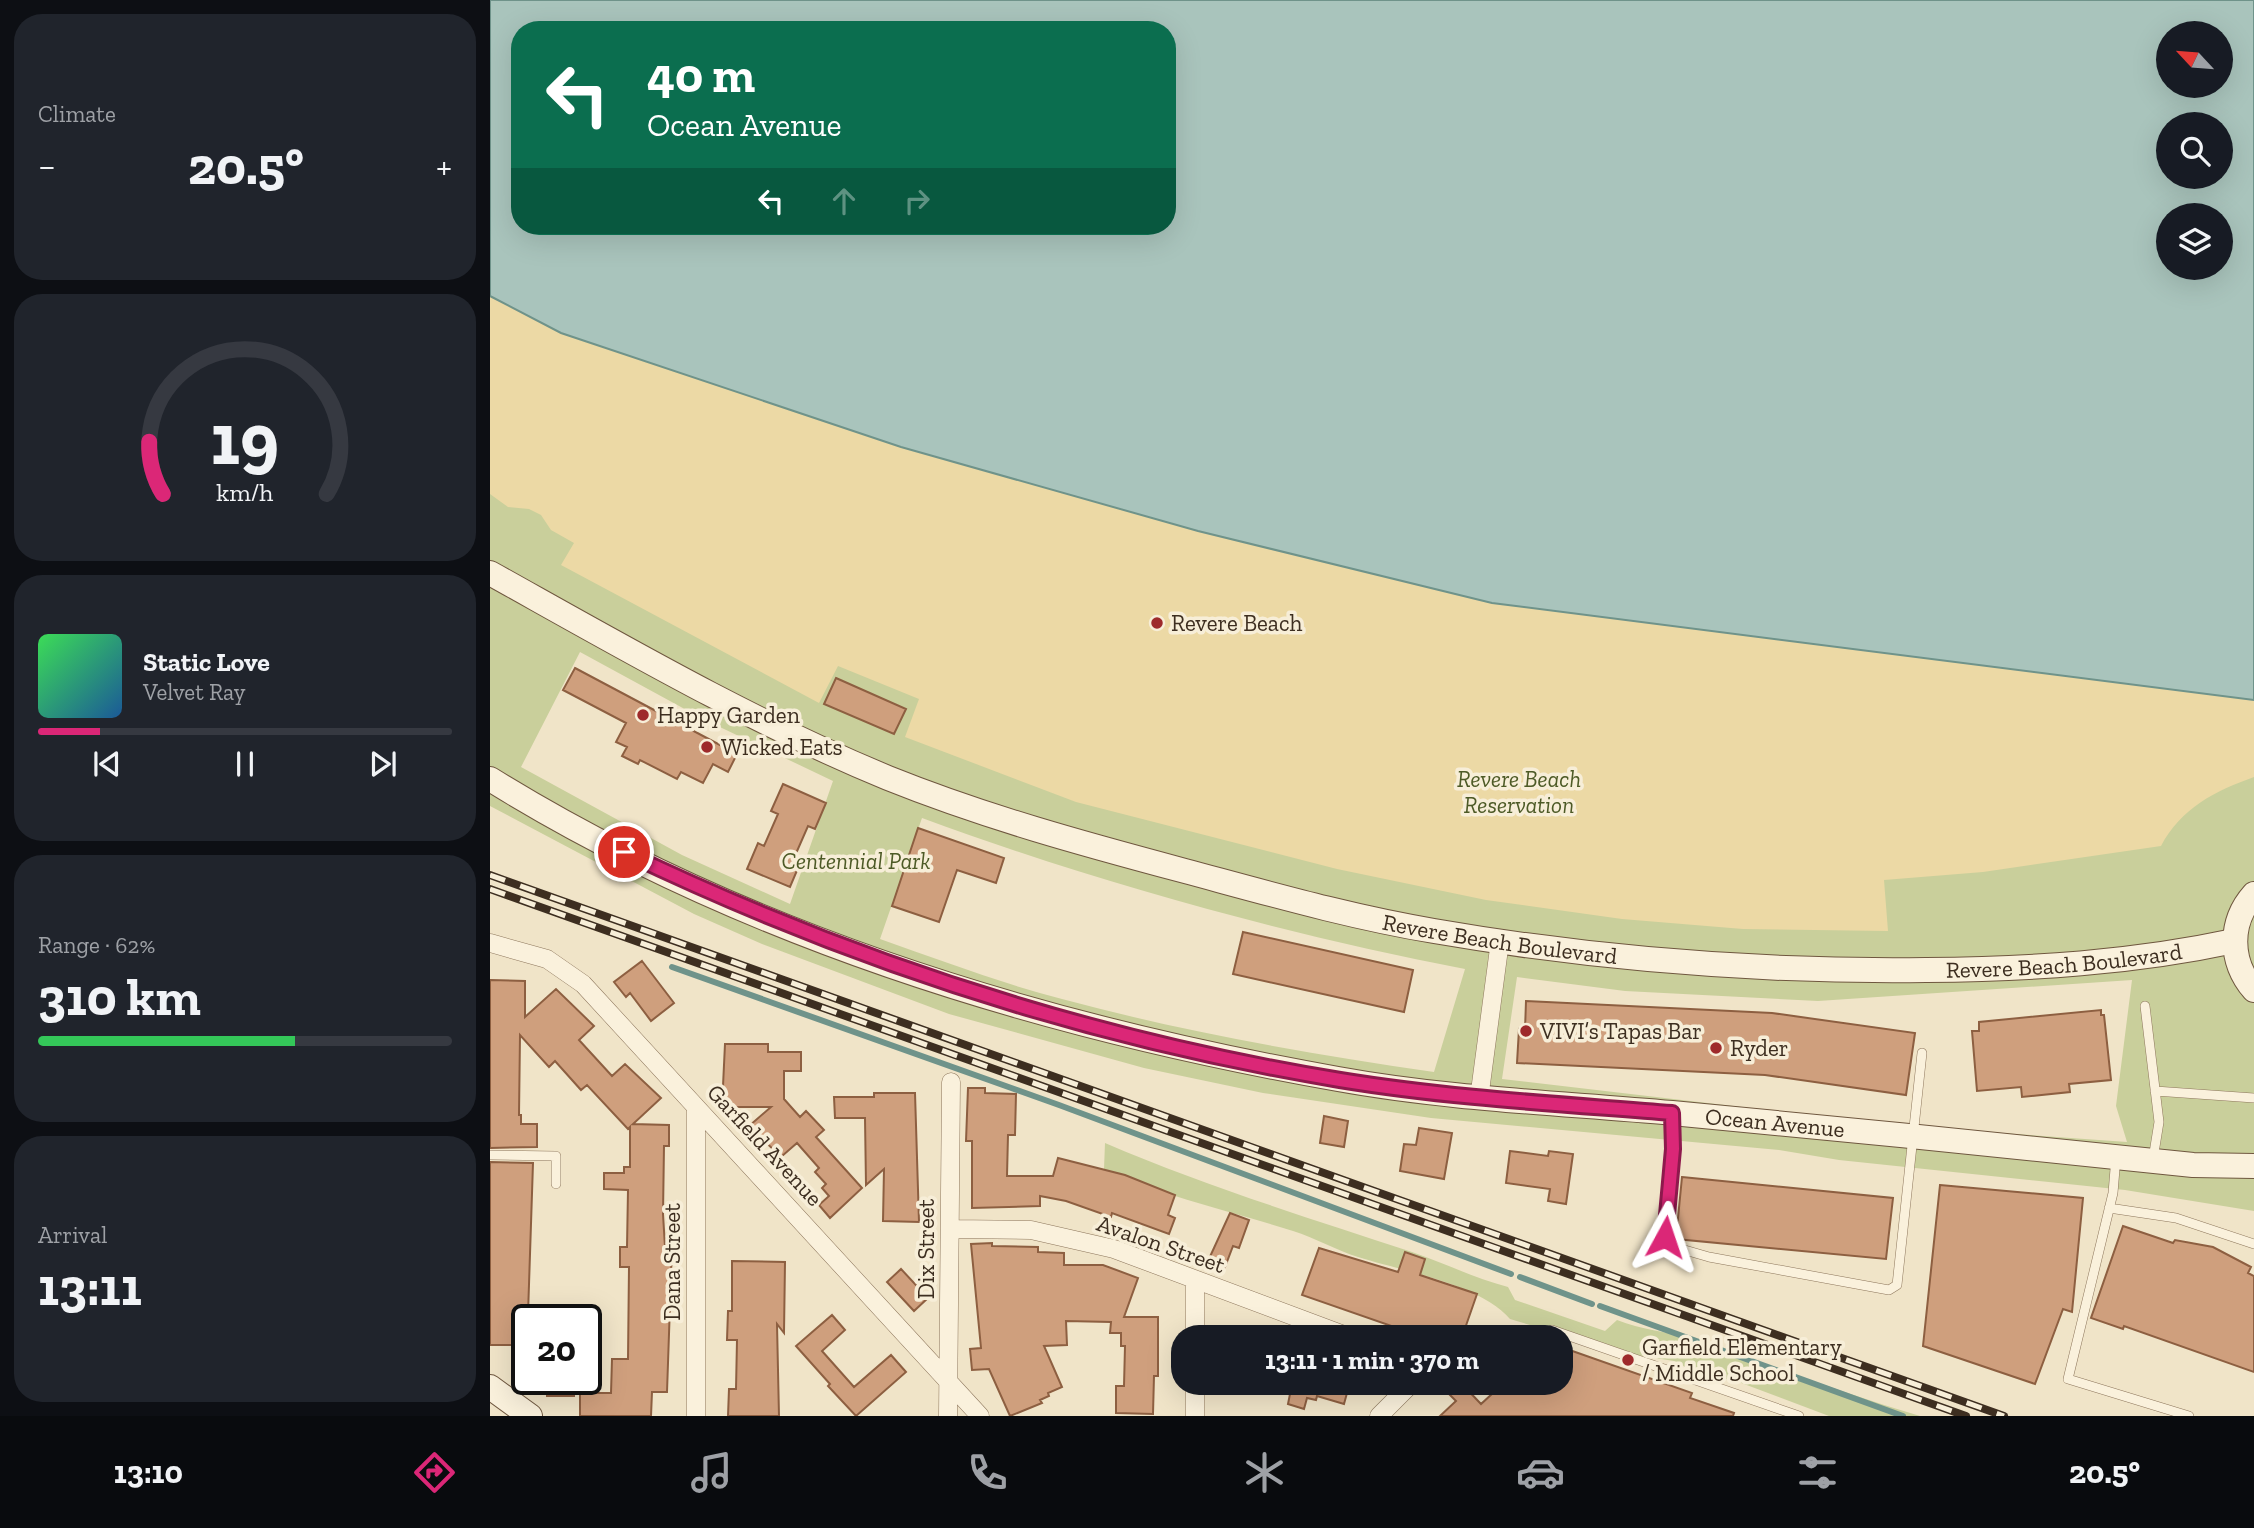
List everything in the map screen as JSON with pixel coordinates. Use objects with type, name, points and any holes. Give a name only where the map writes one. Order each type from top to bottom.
[{"type":"main road","name":"Revere Beach Boulevard","points":[[493,582],[793,736],[916,789],[1040,832],[1256,890],[1430,930],[1679,964],[1868,971],[2038,969],[2178,953],[2234,941]]},
{"type":"main road","name":"Ocean Avenue","points":[[490,779],[624,852],[723,898],[931,979],[1073,1021],[1214,1054],[1340,1080],[1479,1099],[1672,1113],[2193,1165],[2254,1166]]},
{"type":"main road","points":[[2254,894],[2243,908],[2234,941],[2241,972],[2254,990]]},
{"type":"main road","name":"Ocean Avenue","points":[[2193,1165],[2254,1183]]},
{"type":"main road","points":[[490,1387],[530,1416]]},
{"type":"street","points":[[1479,1099],[1500,941]]},
{"type":"street","name":"Garfield Avenue","points":[[490,943],[547,959],[583,984],[949,1379],[980,1416]]},
{"type":"street","name":"Dix Street","points":[[948,1416],[951,1082]]},
{"type":"street","name":"Dana Street","points":[[696,1108],[696,1416]]},
{"type":"street","name":"Avalon Street","points":[[951,1229],[1031,1230],[1114,1249],[1316,1325]]},
{"type":"street","points":[[1195,1281],[1195,1325]]},
{"type":"street","points":[[1195,1395],[1195,1416]]},
{"type":"street","points":[[1379,1416],[1400,1395]]},
{"type":"lane","points":[[2145,1006],[2159,1122],[2152,1161]]},
{"type":"lane","points":[[1672,1113],[1673,1149],[1665,1237],[1671,1246],[1709,1257],[1889,1290],[1897,1285],[1922,1053]]},
{"type":"lane","points":[[2155,1091],[2254,1098]]},
{"type":"lane","points":[[490,1155],[556,1156],[556,1184]]},
{"type":"lane","points":[[2116,1156],[2109,1208],[2068,1379],[2189,1416]]},
{"type":"lane","points":[[2109,1208],[2176,1218],[2254,1244]]},
{"type":"lane","points":[[1573,1337],[1799,1416]]},
{"type":"green space","name":"Revere Beach","points":[[490,296],[561,333],[1198,531],[1492,603],[2254,700],[2254,1211],[2125,1190],[1839,1160],[1779,1150],[1431,1118],[1263,1093],[1144,1068],[949,1014],[762,944],[694,914],[490,806]],"holes":[[[580,652],[703,719],[833,781],[790,904],[682,855],[521,767]],[[922,818],[1055,864],[1190,904],[1259,923],[1465,969],[1434,1072],[1247,1041],[1108,1011],[1016,986],[880,939]],[[1517,977],[1625,991],[1818,1001],[2132,980],[2116,1106],[2127,1142],[1904,1126],[1502,1079]]]},
{"type":"green space","points":[[1105,1143],[1219,1187],[1508,1287],[1515,1300],[1605,1331],[1617,1320],[1681,1336],[1920,1416],[1829,1416],[1736,1381],[1697,1373],[1674,1361],[1624,1353],[1573,1338],[1573,1325],[1530,1325],[1510,1319],[1480,1297],[1439,1280],[1358,1257],[1301,1234],[1174,1196],[1104,1169]]},
{"type":"sand","name":"Revere Beach","points":[[490,296],[561,333],[901,447],[1198,531],[1492,603],[2254,700],[2254,777],[2200,802],[2178,821],[2161,846],[1983,872],[1884,880],[1888,931],[1743,929],[1622,919],[1486,900],[1337,869],[1076,802],[905,737],[919,699],[838,666],[819,703],[561,565],[574,543],[551,530],[541,515],[529,509],[508,507],[490,494]]},
{"type":"water","points":[[490,0],[2254,0],[2254,700],[1492,603],[1198,531],[901,447],[561,333],[490,296]]},
{"type":"building","points":[[575,668],[737,754],[728,772],[713,764],[703,783],[681,772],[677,779],[640,760],[638,764],[622,756],[627,747],[616,742],[626,723],[563,690]]},
{"type":"building","points":[[836,678],[906,709],[894,734],[824,704]]},
{"type":"building","points":[[783,784],[826,803],[815,829],[808,826],[794,858],[801,861],[790,887],[747,869],[758,843],[764,846],[778,814],[771,811]]},
{"type":"building","points":[[918,828],[1004,858],[996,883],[957,870],[939,922],[892,906]]},
{"type":"building","points":[[1243,932],[1413,970],[1404,1012],[1233,974]]},
{"type":"building","points":[[642,961],[674,1003],[651,1021],[630,993],[626,997],[614,982]]},
{"type":"building","points":[[490,980],[525,981],[525,1017],[556,989],[594,1026],[579,1040],[612,1076],[625,1064],[661,1098],[633,1124],[669,1125],[669,1146],[664,1146],[663,1214],[665,1247],[672,1247],[667,1392],[652,1392],[651,1416],[580,1416],[580,1395],[611,1393],[612,1359],[628,1359],[629,1267],[620,1267],[620,1247],[627,1247],[628,1190],[604,1189],[604,1173],[624,1173],[624,1167],[630,1167],[630,1127],[628,1129],[587,1085],[581,1090],[555,1061],[549,1067],[520,1035],[519,1115],[521,1124],[537,1124],[537,1147],[490,1148]]},
{"type":"building","name":"Ryder","points":[[1526,1001],[1772,1013],[1915,1033],[1906,1095],[1765,1075],[1517,1063],[1519,1029],[1525,1030]]},
{"type":"building","points":[[2101,1010],[2101,1015],[2104,1015],[2111,1080],[2069,1084],[2070,1092],[2022,1097],[2021,1087],[1977,1091],[1972,1031],[1979,1031],[1979,1022]]},
{"type":"building","points":[[725,1044],[768,1044],[768,1052],[801,1052],[801,1071],[784,1071],[784,1099],[800,1117],[806,1111],[824,1130],[816,1137],[862,1188],[830,1218],[819,1205],[829,1196],[822,1188],[826,1184],[815,1172],[819,1168],[797,1143],[781,1157],[749,1126],[771,1107],[722,1107]]},
{"type":"building","points":[[968,1088],[985,1088],[985,1093],[1016,1094],[1015,1135],[1008,1135],[1007,1176],[1053,1176],[1058,1158],[1125,1175],[1175,1195],[1168,1215],[1175,1218],[1169,1234],[1112,1213],[1111,1217],[1066,1201],[1040,1196],[1040,1206],[972,1208],[972,1141],[966,1141]]},
{"type":"building","points":[[874,1093],[915,1093],[919,1222],[883,1221],[884,1169],[866,1185],[865,1118],[835,1118],[834,1097],[874,1097]]},
{"type":"building","points":[[1324,1116],[1348,1121],[1344,1147],[1320,1143]]},
{"type":"building","points":[[1419,1128],[1452,1133],[1444,1179],[1400,1171],[1404,1144],[1416,1145]]},
{"type":"building","points":[[1510,1151],[1548,1156],[1549,1151],[1573,1154],[1566,1204],[1548,1201],[1550,1189],[1506,1183]]},
{"type":"building","points":[[490,1162],[533,1163],[528,1304],[511,1304],[511,1345],[490,1345]]},
{"type":"building","points":[[1682,1177],[1893,1198],[1886,1259],[1676,1239]]},
{"type":"building","points":[[1940,1185],[2083,1198],[2072,1312],[2063,1309],[2035,1384],[1923,1346]]},
{"type":"building","points":[[1230,1213],[1249,1220],[1239,1248],[1233,1246],[1225,1267],[1208,1261]]},
{"type":"building","points":[[2123,1226],[2173,1243],[2175,1240],[2213,1247],[2251,1267],[2248,1273],[2254,1276],[2254,1372],[2124,1326],[2123,1329],[2091,1318]]},
{"type":"building","points":[[992,1243],[992,1246],[1038,1247],[1038,1252],[1064,1253],[1064,1265],[1103,1265],[1138,1278],[1124,1317],[1158,1317],[1158,1376],[1154,1376],[1153,1414],[1116,1413],[1116,1386],[1124,1386],[1125,1346],[1121,1346],[1121,1333],[1110,1333],[1111,1322],[1066,1321],[1067,1345],[1044,1346],[1062,1387],[1048,1393],[1049,1396],[1040,1400],[1042,1403],[1010,1416],[989,1369],[972,1370],[970,1349],[981,1348],[971,1244]]},
{"type":"building","points":[[1319,1248],[1398,1272],[1405,1252],[1425,1259],[1420,1275],[1477,1294],[1466,1325],[1388,1325],[1302,1295]]},
{"type":"building","points":[[732,1261],[785,1262],[784,1333],[777,1324],[779,1416],[728,1416],[729,1389],[736,1389],[737,1340],[727,1340],[728,1311],[732,1311]]},
{"type":"building","points":[[901,1269],[928,1298],[914,1311],[887,1282]]},
{"type":"building","points":[[832,1315],[845,1330],[822,1351],[854,1387],[891,1355],[906,1372],[856,1416],[796,1346]]},
{"type":"building","points":[[1573,1351],[1692,1393],[1690,1398],[1734,1413],[1733,1416],[1440,1416],[1456,1401],[1450,1395],[1472,1395],[1481,1404],[1491,1395],[1573,1395]]},
{"type":"building","points":[[1290,1395],[1346,1395],[1344,1404],[1317,1396],[1316,1400],[1307,1398],[1304,1409],[1288,1404]]},
{"type":"waterway","points":[[672,967],[1059,1105],[1511,1274]]},
{"type":"waterway","points":[[1520,1277],[1592,1304]]},
{"type":"waterway","points":[[1600,1306],[1903,1416]]},
{"type":"railway","points":[[490,875],[2004,1416]]},
{"type":"railway","points":[[490,889],[1966,1416]]},
{"type":"place","name":"Revere Beach","points":[[1157,623]]},
{"type":"place","name":"Happy Garden","points":[[643,715]]},
{"type":"place","name":"Wicked Eats","points":[[707,747]]},
{"type":"place","name":"VIVI’s Tapas Bar","points":[[1526,1031]]},
{"type":"place","name":"Ryder","points":[[1716,1048]]},
{"type":"place","name":"Garfield Elementary / Middle School","points":[[1628,1360]]},
{"type":"route","points":[[624,852],[733,903],[867,956],[931,979],[1073,1021],[1340,1080],[1479,1099],[1672,1113],[1673,1149],[1665,1237]]},
{"type":"park label","name":"Revere Beach Reservation","points":[[1519,792]]},
{"type":"park label","name":"Centennial Park","points":[[856,861]]}]
